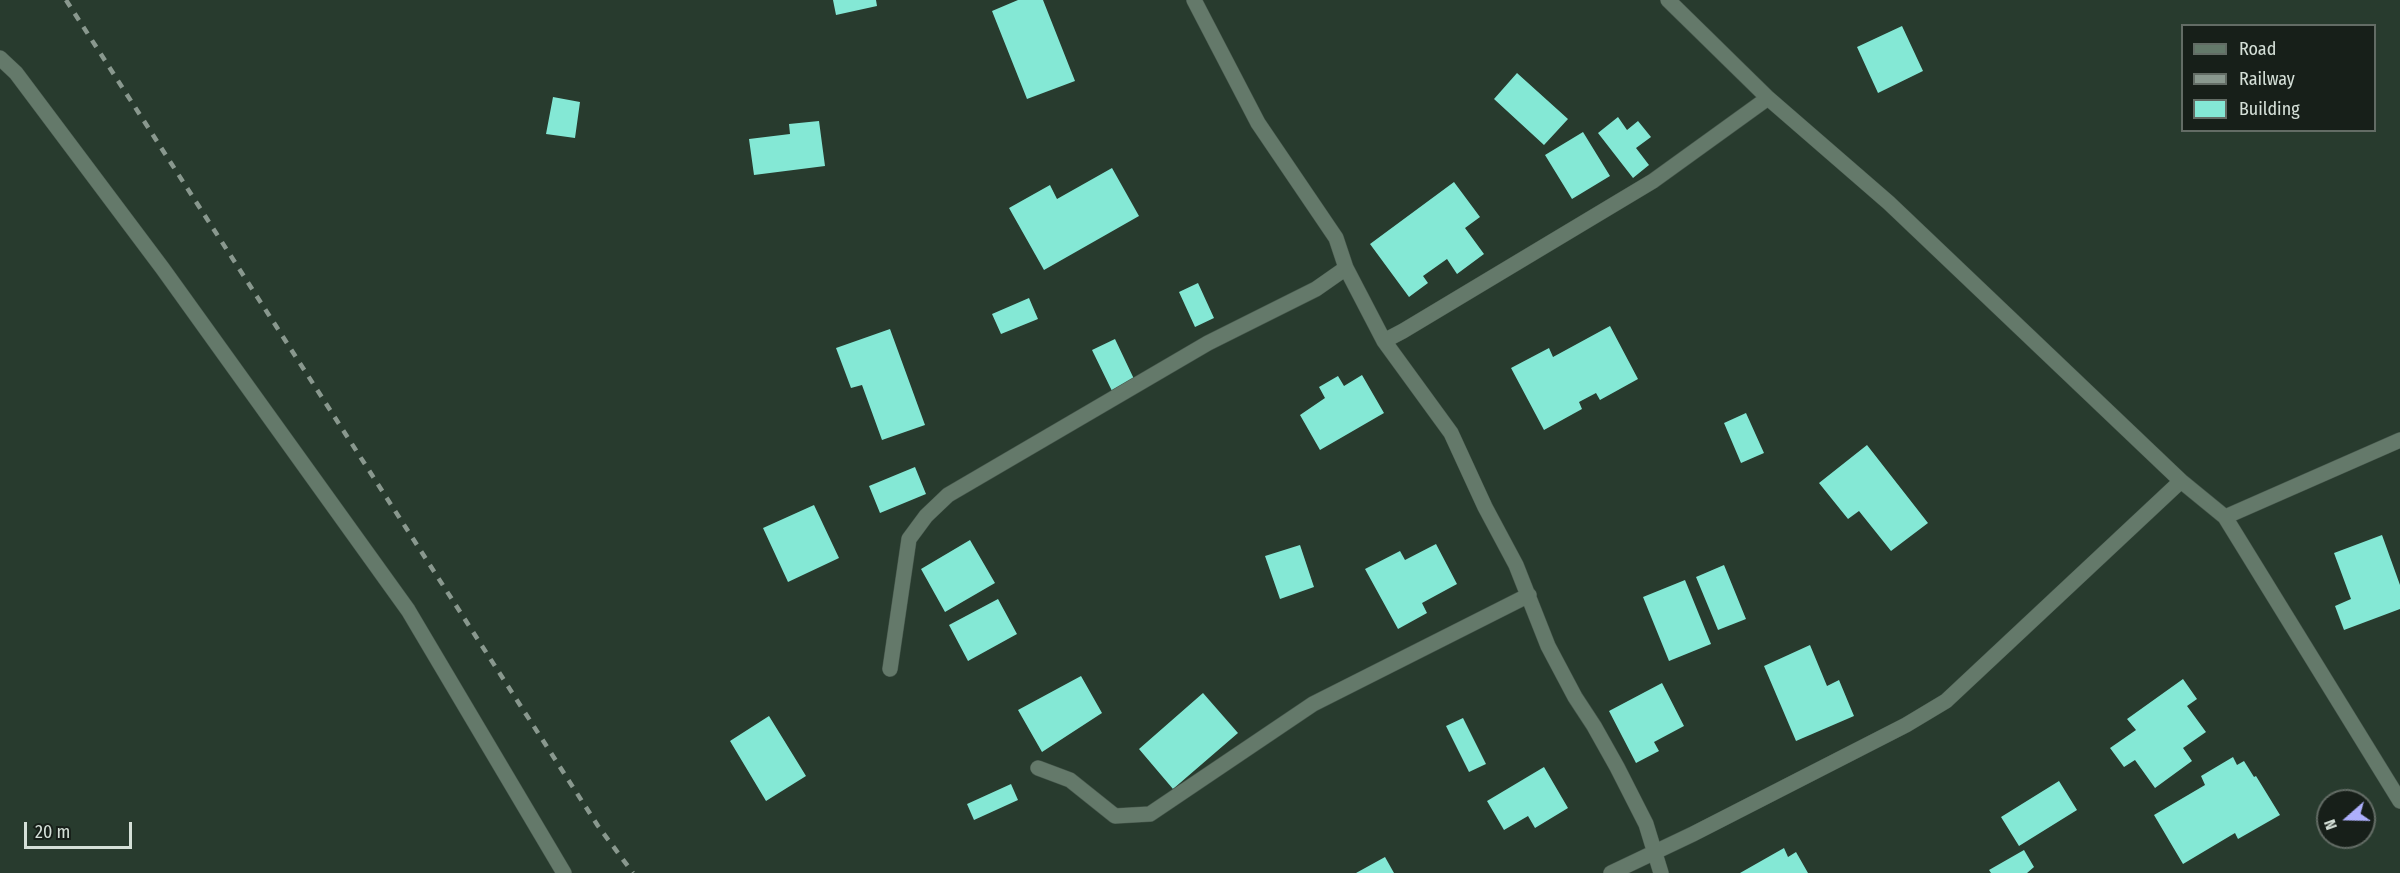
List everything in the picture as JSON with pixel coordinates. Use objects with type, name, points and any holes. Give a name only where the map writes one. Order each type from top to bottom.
[{"type":"street","points":[[1194,0],[1257,123],[1336,238],[1346,268],[1384,341],[1451,433],[1485,507],[1516,565],[1548,646],[1575,697],[1606,746],[1646,824],[1661,873]]},
{"type":"street","points":[[1668,0],[1768,98],[1889,203],[2181,481],[2225,517],[2400,801]]},
{"type":"street","points":[[0,58],[16,73],[163,269],[408,610],[564,873]]},
{"type":"street","points":[[1384,341],[1653,181],[1768,98]]},
{"type":"street","points":[[890,669],[909,539],[926,516],[948,495],[1208,343],[1316,289],[1346,268]]},
{"type":"street","points":[[2225,517],[2400,440]]},
{"type":"street","points":[[1611,873],[1906,725],[1946,701],[2181,481]]},
{"type":"street","points":[[1038,768],[1070,780],[1115,816],[1150,814],[1313,704],[1529,595]]},
{"type":"building","points":[[833,0],[876,0],[877,6],[836,15]]},
{"type":"building","points":[[1018,0],[1043,0],[1075,81],[1027,99],[992,11]]},
{"type":"building","points":[[1902,26],[1923,71],[1878,93],[1857,47]]},
{"type":"building","points":[[1517,73],[1568,119],[1544,145],[1494,99]]},
{"type":"building","points":[[553,97],[580,102],[575,138],[546,134]]},
{"type":"building","points":[[1618,117],[1627,130],[1638,121],[1651,137],[1636,148],[1649,165],[1633,178],[1598,133]]},
{"type":"building","points":[[819,121],[825,166],[754,175],[749,139],[790,134],[789,124]]},
{"type":"building","points":[[1583,132],[1610,176],[1572,199],[1545,155]]},
{"type":"building","points":[[1112,168],[1139,216],[1044,270],[1009,208],[1050,185],[1057,199]]},
{"type":"building","points":[[1454,182],[1480,217],[1465,228],[1484,254],[1457,274],[1447,259],[1423,276],[1428,283],[1409,297],[1370,244]]},
{"type":"building","points":[[1198,283],[1214,318],[1195,327],[1179,292]]},
{"type":"building","points":[[1029,298],[1038,319],[1001,334],[992,314]]},
{"type":"building","points":[[1610,326],[1638,379],[1600,400],[1596,393],[1579,402],[1582,409],[1544,430],[1511,368],[1549,348],[1553,357]]},
{"type":"building","points":[[890,329],[925,425],[882,440],[862,385],[851,388],[836,348]]},
{"type":"building","points":[[1115,339],[1134,379],[1112,391],[1092,350]]},
{"type":"building","points":[[1362,375],[1384,413],[1320,450],[1300,415],[1325,398],[1319,387],[1338,376],[1344,386]]},
{"type":"building","points":[[1746,413],[1764,453],[1741,463],[1724,423]]},
{"type":"building","points":[[1867,445],[1928,523],[1891,551],[1859,511],[1848,519],[1819,483]]},
{"type":"building","points":[[915,467],[926,494],[880,513],[869,486]]},
{"type":"building","points":[[814,505],[839,558],[788,582],[763,528]]},
{"type":"building","points":[[2382,535],[2400,585],[2400,609],[2344,630],[2335,606],[2351,599],[2334,553]]},
{"type":"building","points":[[970,540],[995,583],[945,612],[921,569]]},
{"type":"building","points":[[1436,544],[1457,584],[1422,603],[1427,613],[1398,629],[1365,569],[1400,551],[1405,560]]},
{"type":"building","points":[[1300,545],[1314,587],[1280,599],[1265,556]]},
{"type":"building","points":[[1724,565],[1746,619],[1718,630],[1696,577]]},
{"type":"building","points":[[1685,580],[1711,644],[1669,661],[1643,597]]},
{"type":"building","points":[[998,599],[1017,634],[968,661],[949,625]]},
{"type":"building","points":[[1810,645],[1827,686],[1839,680],[1854,716],[1796,741],[1764,666]]},
{"type":"building","points":[[1081,676],[1102,713],[1042,752],[1018,710]]},
{"type":"building","points":[[2183,679],[2197,699],[2187,706],[2206,732],[2183,748],[2192,761],[2155,788],[2135,760],[2124,767],[2110,748],[2136,730],[2127,719]]},
{"type":"building","points":[[1662,683],[1684,726],[1654,742],[1659,751],[1636,763],[1609,711]]},
{"type":"building","points":[[1203,693],[1238,733],[1173,789],[1139,749]]},
{"type":"building","points":[[769,716],[806,776],[766,801],[730,741]]},
{"type":"building","points":[[1463,718],[1486,764],[1469,772],[1446,726]]},
{"type":"building","points":[[2233,757],[2237,765],[2244,761],[2280,815],[2238,839],[2235,833],[2183,864],[2154,815],[2205,785],[2201,776]]},
{"type":"building","points":[[1544,767],[1568,808],[1535,828],[1528,816],[1504,830],[1487,801]]},
{"type":"building","points":[[2059,781],[2077,810],[2019,846],[2001,817]]},
{"type":"building","points":[[1011,784],[1018,800],[974,820],[967,804]]},
{"type":"building","points":[[1784,848],[1788,857],[1796,852],[1808,873],[1740,873]]},
{"type":"building","points":[[2024,850],[2034,867],[2027,873],[1991,873],[1989,870]]},
{"type":"building","points":[[1385,857],[1394,873],[1356,873]]},
{"type":"railway","points":[[66,0],[598,826],[633,873]]}]
